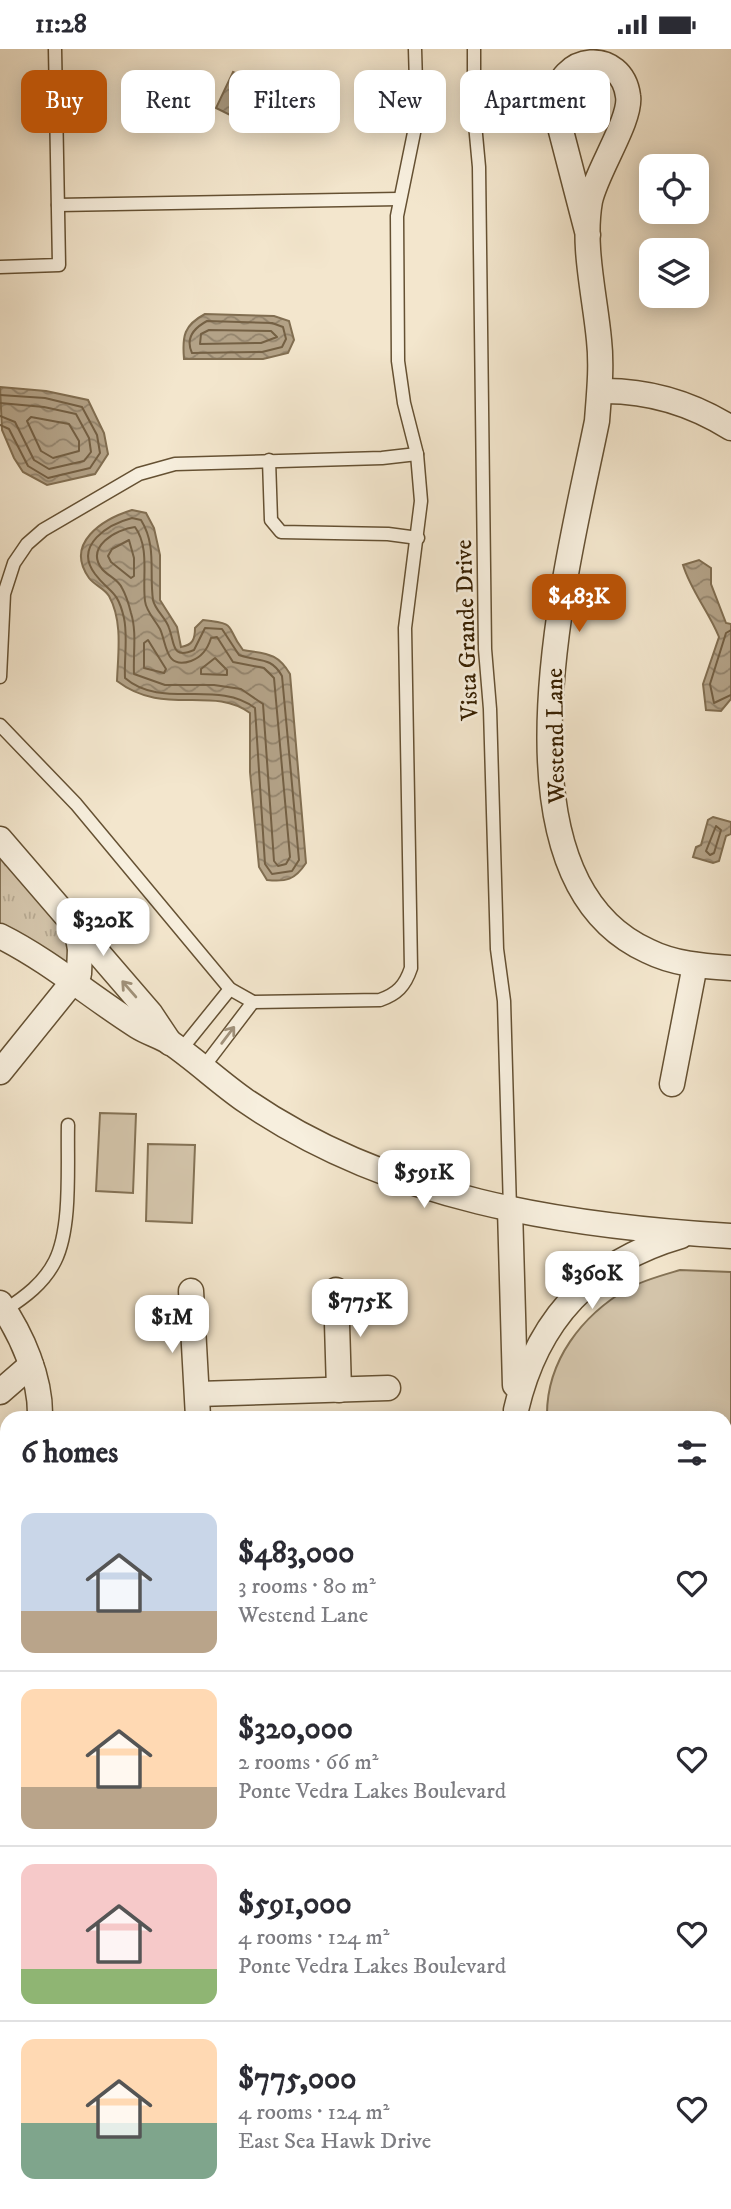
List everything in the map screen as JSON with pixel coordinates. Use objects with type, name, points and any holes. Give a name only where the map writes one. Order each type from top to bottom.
[{"type":"street","points":[[599,56],[627,87],[629,101],[625,119],[597,174],[590,203],[588,235],[554,104],[555,90],[561,77],[573,67],[599,56]]},
{"type":"street","name":"Westend Lane","points":[[588,235],[600,344],[600,390],[554,647],[552,764],[556,827],[570,871],[583,895],[623,936],[646,951],[695,965],[731,968]]},
{"type":"street","points":[[600,390],[652,395],[686,405],[731,428]]},
{"type":"street","points":[[0,839],[150,1013],[175,1047]]},
{"type":"street","points":[[1,1068],[75,981],[81,963],[76,927]]},
{"type":"street","points":[[0,936],[75,981],[138,1027],[175,1047],[202,1069],[284,1125],[335,1152],[389,1175],[444,1193],[510,1209],[604,1224],[731,1235]]},
{"type":"street","points":[[672,1084],[695,965]]},
{"type":"street","points":[[510,1209],[516,1411]]},
{"type":"street","points":[[517,1411],[524,1376],[534,1351],[571,1299],[625,1258],[690,1233]]},
{"type":"street","points":[[336,1290],[339,1390]]},
{"type":"street","points":[[191,1291],[198,1406],[339,1390],[388,1388]]},
{"type":"street","points":[[2,1306],[31,1365],[41,1401],[40,1411]]},
{"type":"street","points":[[0,1392],[31,1365]]},
{"type":"lane","points":[[0,267],[59,265],[55,49]]},
{"type":"lane","points":[[0,725],[84,814],[230,989],[253,1002],[380,1000],[400,989],[407,980],[411,968],[405,628],[421,501],[417,454],[404,403],[398,361],[399,199],[413,147],[417,118],[415,49]]},
{"type":"lane","name":"Vista Grande Drive","points":[[474,49],[474,113],[479,180],[484,610],[497,949],[504,1001],[510,1209]]},
{"type":"lane","points":[[58,205],[399,199]]},
{"type":"lane","points":[[0,677],[3,583],[20,554],[43,530],[139,474],[175,464],[382,458],[417,454]]},
{"type":"lane","points":[[270,460],[271,520],[281,532],[388,534],[418,538]]},
{"type":"lane","points":[[175,1047],[230,989]]},
{"type":"lane","points":[[202,1069],[253,1002]]},
{"type":"lane","points":[[2,1306],[39,1283],[56,1260],[63,1228],[68,1125]]},
{"type":"green space","points":[[0,850],[67,934],[72,968],[0,927]]},
{"type":"green space","points":[[100,1113],[136,1114],[133,1193],[96,1191]]},
{"type":"green space","points":[[148,1144],[195,1145],[192,1223],[146,1221]]},
{"type":"green space","points":[[680,1270],[731,1272],[731,1411],[547,1411],[548,1396],[560,1359],[582,1326],[612,1299],[647,1280]]},
{"type":"water","points":[[229,80],[229,114],[216,108]]},
{"type":"water","points":[[205,314],[274,316],[289,321],[294,340],[288,353],[263,359],[184,359],[183,344],[186,332],[193,322]]},
{"type":"water","points":[[0,387],[46,391],[88,400],[104,433],[108,454],[95,474],[47,485],[23,472],[2,430]]},
{"type":"water","points":[[132,510],[146,513],[154,528],[160,555],[160,600],[177,627],[181,647],[193,641],[195,628],[203,620],[222,623],[230,627],[243,650],[275,658],[290,674],[306,863],[290,879],[267,880],[259,867],[250,772],[250,713],[219,701],[152,697],[135,692],[117,681],[119,638],[116,616],[107,593],[89,578],[82,565],[81,554],[84,543],[99,526]]},
{"type":"water","points":[[699,560],[711,568],[711,584],[726,623],[731,624],[731,699],[721,711],[706,710],[703,684],[719,637],[683,565]]},
{"type":"water","points":[[713,817],[731,822],[731,834],[726,836],[719,861],[713,863],[693,857],[696,847],[701,845],[708,820]]}]
